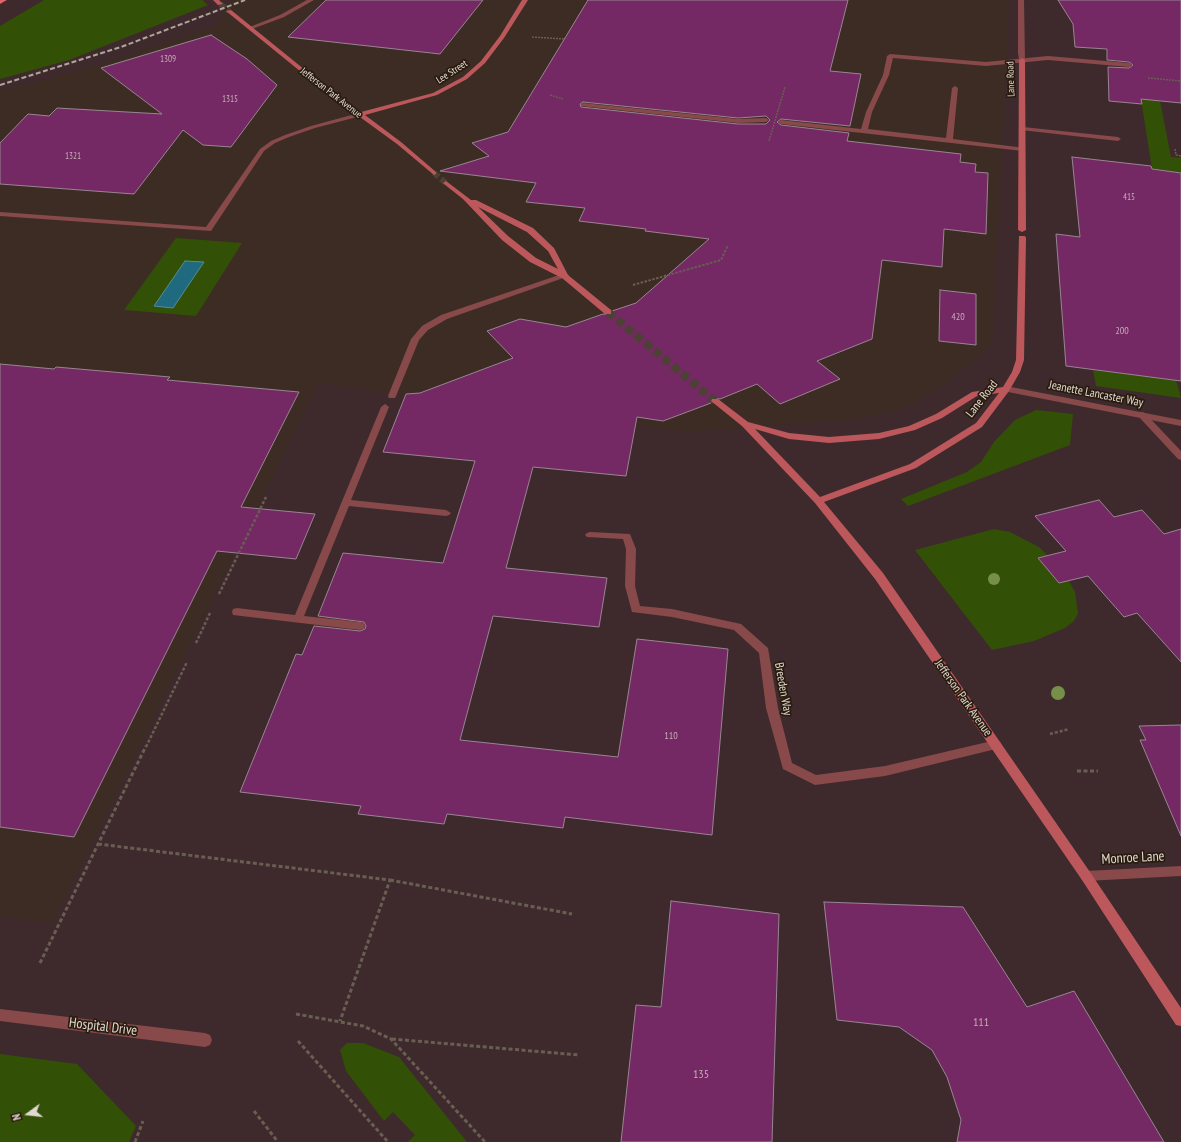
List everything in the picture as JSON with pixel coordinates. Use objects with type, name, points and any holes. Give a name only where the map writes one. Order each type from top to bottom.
[{"type":"main road","points":[[0,2],[4,0]]},
{"type":"main road","name":"Lee Street","points":[[359,115],[435,94],[464,78],[483,62],[502,37],[525,0]]},
{"type":"main road","name":"Jefferson Park Avenue","points":[[229,11],[359,115],[399,143],[434,173]]},
{"type":"main road","name":"Lane Road","points":[[818,501],[913,466],[979,425],[1006,389],[1016,372],[1020,360],[1023,149],[1022,60]]},
{"type":"main road","points":[[446,183],[465,198],[505,238],[533,260],[565,276],[608,312]]},
{"type":"main road","points":[[465,198],[530,230],[551,250],[565,276]]},
{"type":"main road","points":[[745,424],[789,436],[829,440],[879,436],[912,428],[939,416],[975,394],[1006,389]]},
{"type":"main road","name":"Jefferson Park Avenue","points":[[714,401],[745,424],[818,501],[879,576],[1086,876],[1181,1020]]},
{"type":"street","points":[[250,28],[282,16],[311,0]]},
{"type":"street","name":"Lane Road","points":[[1021,0],[1022,60]]},
{"type":"street","points":[[864,131],[869,112],[886,75],[890,56],[986,64],[1048,58],[1129,65]]},
{"type":"street","points":[[949,141],[955,88]]},
{"type":"street","points":[[583,105],[738,121],[766,120]]},
{"type":"street","points":[[0,214],[208,229],[262,150],[287,136],[313,127],[359,115]]},
{"type":"street","points":[[781,122],[1023,149]]},
{"type":"street","points":[[1023,129],[1118,139]]},
{"type":"street","points":[[392,396],[415,339],[425,328],[444,317],[565,276]]},
{"type":"street","name":"Jeanette Lancaster Way","points":[[1006,389],[1181,423]]},
{"type":"street","points":[[298,619],[347,503],[385,407]]},
{"type":"street","points":[[1142,416],[1181,457]]},
{"type":"street","points":[[347,503],[446,513]]},
{"type":"street","name":"Breeden Way","points":[[590,534],[627,536],[631,549],[630,586],[636,609],[672,613],[737,627],[764,651],[772,708],[787,766],[815,780],[885,771],[996,745]]},
{"type":"street","points":[[237,612],[360,626]]},
{"type":"street","name":"Monroe Lane","points":[[1086,876],[1181,871]]},
{"type":"street","name":"Hospital Drive","points":[[0,1015],[206,1040]]},
{"type":"path","points":[[532,37],[564,39]]},
{"type":"path","points":[[769,141],[785,87]]},
{"type":"path","points":[[1175,149],[1176,156],[1181,156]]},
{"type":"path","points":[[633,285],[721,260],[728,245]]},
{"type":"path","points":[[219,594],[266,497]]},
{"type":"path","points":[[196,643],[213,608]]},
{"type":"path","points":[[40,963],[187,662]]},
{"type":"path","points":[[1050,734],[1069,729]]},
{"type":"path","points":[[1077,771],[1098,771]]},
{"type":"path","points":[[98,844],[390,880],[572,914]]},
{"type":"path","points":[[340,1021],[390,880]]},
{"type":"path","points":[[296,1014],[363,1026],[391,1039],[579,1055]]},
{"type":"path","points":[[391,1039],[485,1142]]},
{"type":"path","points":[[298,1041],[388,1142]]},
{"type":"path","points":[[254,1111],[278,1142]]},
{"type":"path","points":[[135,1142],[143,1121]]},
{"type":"shaded area","points":[[8,0],[1181,0],[1181,1142],[0,1142],[0,4]]},
{"type":"shaded area","points":[[229,0],[1009,0],[992,344],[944,385],[901,410],[848,420],[688,432],[318,383],[52,923],[0,916],[0,92],[91,67],[218,25]]},
{"type":"green space","points":[[44,0],[202,0],[208,5],[69,60],[0,79],[0,26]]},
{"type":"green space","points":[[1141,99],[1160,101],[1171,157],[1181,158],[1181,173],[1152,169]]},
{"type":"green space","points":[[176,238],[242,243],[196,316],[124,310]]},
{"type":"green space","points":[[1093,370],[1176,380],[1181,398],[1096,386]]},
{"type":"green space","points":[[1036,410],[1073,414],[1070,445],[908,506],[901,499],[967,472],[981,462],[994,442],[1015,420]]},
{"type":"green space","points":[[994,529],[1010,532],[1039,547],[1048,556],[1069,581],[1075,592],[1078,613],[1074,621],[1065,628],[1034,641],[992,650],[915,550]]},
{"type":"green space","points":[[347,1043],[363,1043],[399,1057],[467,1142],[408,1142],[415,1135],[393,1112],[384,1121],[346,1071],[340,1050]]},
{"type":"green space","points":[[0,1054],[77,1064],[136,1126],[129,1142],[0,1142]]},
{"type":"water","points":[[185,261],[204,262],[173,308],[154,306]]},
{"type":"building","points":[[326,0],[483,0],[440,54],[288,37]]},
{"type":"building","points":[[588,0],[848,0],[830,71],[861,74],[850,126],[781,119],[777,122],[781,125],[849,133],[847,141],[961,154],[960,162],[976,164],[975,172],[988,173],[986,234],[944,229],[942,267],[882,260],[872,339],[817,361],[840,379],[780,404],[757,384],[720,399],[712,398],[710,400],[711,403],[663,421],[637,417],[626,476],[533,467],[506,568],[607,578],[599,627],[493,616],[460,740],[618,757],[637,639],[728,649],[712,835],[565,817],[563,828],[447,814],[444,824],[358,814],[361,806],[240,792],[296,654],[302,655],[314,626],[360,631],[365,629],[366,626],[364,622],[318,616],[343,553],[443,563],[475,461],[383,452],[406,394],[420,393],[513,358],[487,331],[520,319],[566,327],[603,314],[612,315],[612,311],[636,303],[709,239],[645,231],[646,229],[579,221],[585,208],[526,202],[536,183],[440,171],[489,156],[472,143],[508,132]],"holes":[[[583,102],[738,118],[766,116],[770,120],[766,124],[738,124],[581,107],[580,104]]]},
{"type":"building","points":[[1058,0],[1181,0],[1181,103],[1141,99],[1142,104],[1109,101],[1108,67],[1129,68],[1133,65],[1129,62],[1107,60],[1107,49],[1075,47],[1073,24]]},
{"type":"building","points":[[211,35],[247,59],[277,85],[231,147],[203,145],[183,130],[134,194],[0,184],[0,143],[28,114],[49,116],[57,108],[162,114],[101,68]]},
{"type":"building","points":[[1072,157],[1151,166],[1152,169],[1181,173],[1181,381],[1066,366],[1056,234],[1080,237]]},
{"type":"building","points":[[940,290],[976,294],[976,345],[939,341]]},
{"type":"building","points":[[0,364],[54,369],[56,367],[170,377],[167,380],[299,392],[241,507],[315,514],[296,559],[217,551],[74,837],[0,827]]},
{"type":"building","points":[[1099,500],[1114,517],[1142,510],[1164,534],[1181,529],[1181,662],[1137,613],[1124,617],[1088,576],[1059,583],[1038,558],[1066,551],[1035,516]]},
{"type":"building","points":[[1181,725],[1181,836],[1140,740],[1146,740],[1139,726]]},
{"type":"building","points":[[671,901],[779,914],[772,1142],[621,1142],[636,1005],[661,1007]]},
{"type":"building","points":[[824,902],[963,907],[1027,1007],[1074,991],[1164,1142],[957,1142],[961,1120],[947,1077],[932,1050],[899,1027],[837,1020]]},
{"type":"tunnel","points":[[220,4],[229,11]]},
{"type":"tunnel","points":[[434,173],[446,183]]},
{"type":"tunnel","points":[[608,312],[715,401]]},
{"type":"railway","points":[[0,85],[121,47],[245,0]]}]
